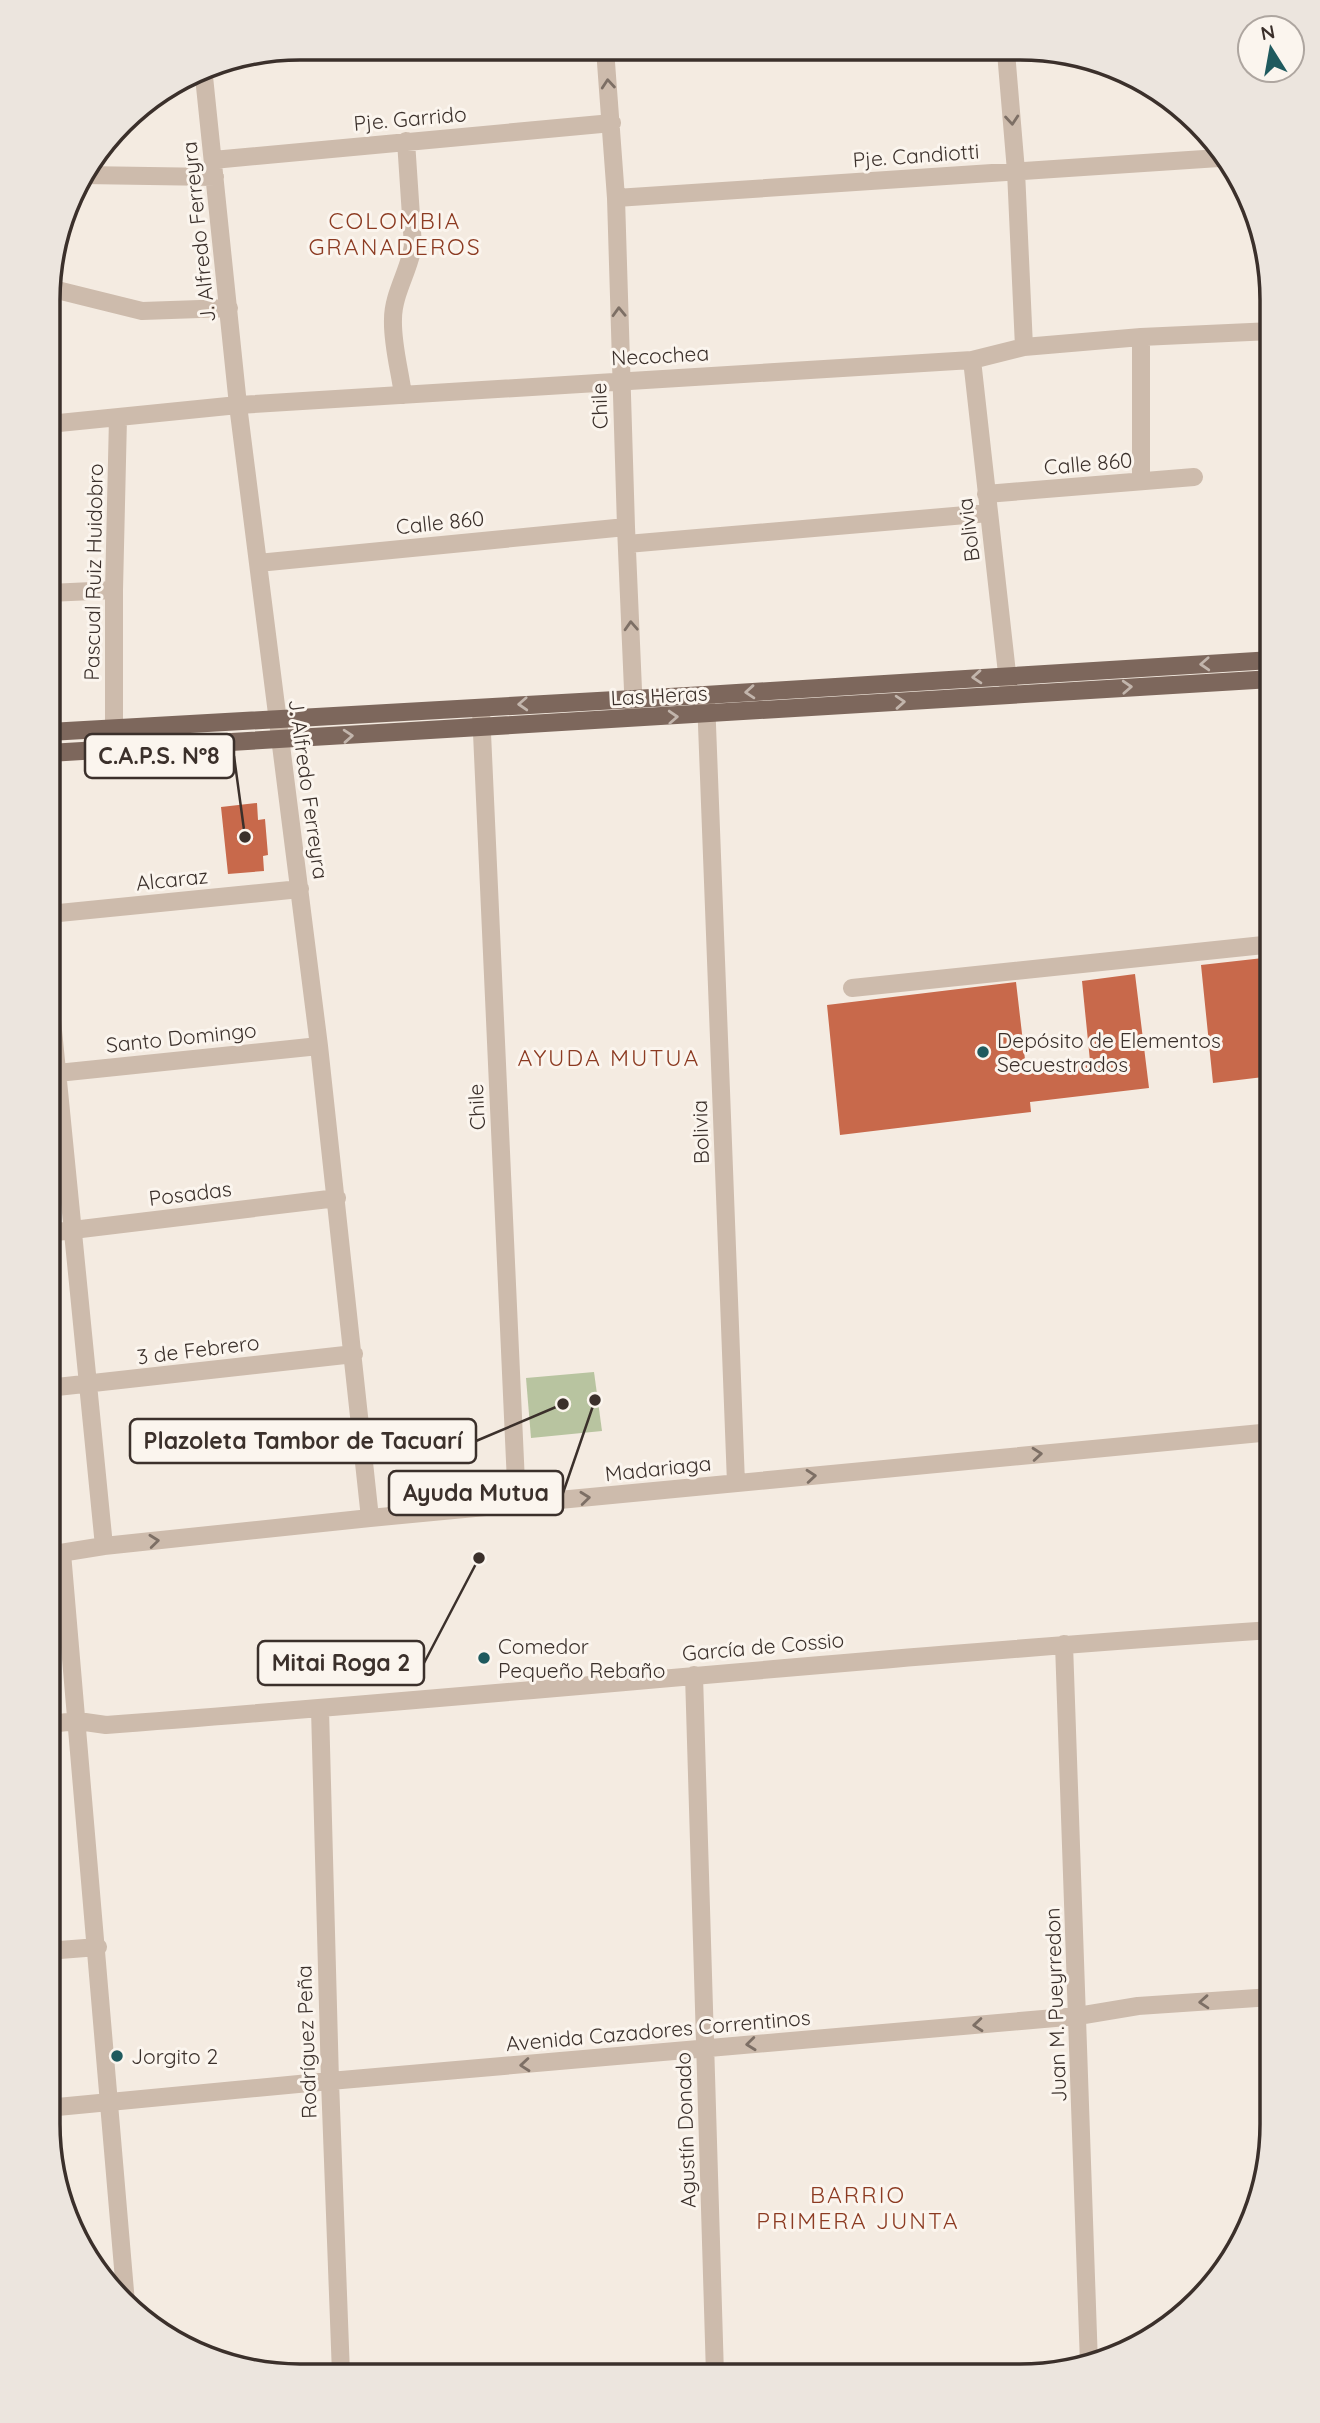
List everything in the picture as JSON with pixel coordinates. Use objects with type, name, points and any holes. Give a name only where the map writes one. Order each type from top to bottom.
[{"type":"main road","name":"Las Heras","points":[[60,731],[1260,661]]},
{"type":"main road","name":"Las Heras","points":[[60,752],[1260,680]]},
{"type":"street","name":"Chile","points":[[606,60],[616,198],[626,536],[635,719]]},
{"type":"street","points":[[1007,60],[1016,172],[1024,347]]},
{"type":"street","name":"J. Alfredo Ferreyra","points":[[203,81],[238,405],[337,1198],[370,1518]]},
{"type":"street","name":"Pje. Garrido","points":[[96,174],[214,168],[406,141],[612,123]]},
{"type":"street","points":[[403,395],[393,319],[397,297],[411,262],[414,246],[406,141]]},
{"type":"street","name":"Pje. Candiotti","points":[[616,198],[1214,158]]},
{"type":"street","points":[[61,291],[142,311],[229,308]]},
{"type":"street","name":"Necochea","points":[[60,423],[238,405],[972,360],[1024,347],[1141,337],[1260,332]]},
{"type":"street","points":[[1141,337],[1141,481]]},
{"type":"street","name":"Bolivia","points":[[972,360],[1010,694]]},
{"type":"street","name":"Pascual Ruiz Huidobro","points":[[114,727],[118,418]]},
{"type":"street","name":"Calle 860","points":[[986,494],[1194,477]]},
{"type":"street","name":"Calle 860","points":[[258,563],[989,513]]},
{"type":"street","points":[[60,592],[114,590]]},
{"type":"street","name":"Bolivia","points":[[705,695],[736,1483]]},
{"type":"street","name":"Chile","points":[[481,707],[517,1505]]},
{"type":"street","name":"Alcaraz","points":[[60,913],[300,889]]},
{"type":"street","points":[[852,988],[1260,945]]},
{"type":"street","name":"Santo Domingo","points":[[60,1073],[319,1046]]},
{"type":"street","points":[[60,1126],[74,1230],[104,1546]]},
{"type":"street","name":"Posadas","points":[[60,1232],[337,1198]]},
{"type":"street","name":"3 de Febrero","points":[[60,1387],[354,1353]]},
{"type":"street","name":"Madariaga","points":[[60,1553],[104,1546],[370,1518],[1260,1433]]},
{"type":"street","points":[[60,1590],[78,1721],[125,2288]]},
{"type":"street","name":"García de Cossio","points":[[60,1723],[78,1721],[106,1725],[320,1709],[1064,1644],[1260,1631]]},
{"type":"street","name":"Juan M. Pueyrredon","points":[[1064,1644],[1089,2353]]},
{"type":"street","name":"Agustín Donado","points":[[694,1675],[715,2364]]},
{"type":"street","name":"Rodríguez Peña","points":[[320,1709],[341,2364]]},
{"type":"street","points":[[60,1950],[98,1947]]},
{"type":"street","name":"Avenida Cazadores Correntinos","points":[[60,2107],[1078,2016],[1138,2006],[1260,1998]]},
{"type":"green space","points":[[594,1372],[602,1431],[531,1438],[526,1378]]},
{"type":"building","points":[[257,803],[258,820],[265,819],[268,855],[263,856],[264,871],[228,874],[221,807]]},
{"type":"building","name":"Depósito de Elementos Secuestrados","points":[[1260,958],[1260,1078],[1213,1083],[1201,965]]},
{"type":"building","points":[[1135,974],[1149,1088],[1030,1102],[1031,1112],[840,1135],[827,1005],[1016,982],[1026,1068],[1090,1061],[1082,981]]},
{"type":"place","name":"C.A.P.S. Nº8","points":[[245,837]]},
{"type":"place","name":"Depósito de Elementos Secuestrados","points":[[983,1052]]},
{"type":"place","name":"Ayuda Mutua","points":[[595,1400]]},
{"type":"place","name":"Plazoleta Tambor de Tacuarí","points":[[563,1404]]},
{"type":"place","name":"Mitai Roga 2","points":[[479,1558]]},
{"type":"place","name":"Comedor Pequeño Rebaño","points":[[484,1658]]},
{"type":"place","name":"Jorgito 2","points":[[117,2056]]},
{"type":"district","name":"COLOMBIA GRANADEROS","points":[[395,233]]},
{"type":"district","name":"AYUDA MUTUA","points":[[609,1057]]},
{"type":"district","name":"BARRIO PRIMERA JUNTA","points":[[858,2207]]}]
